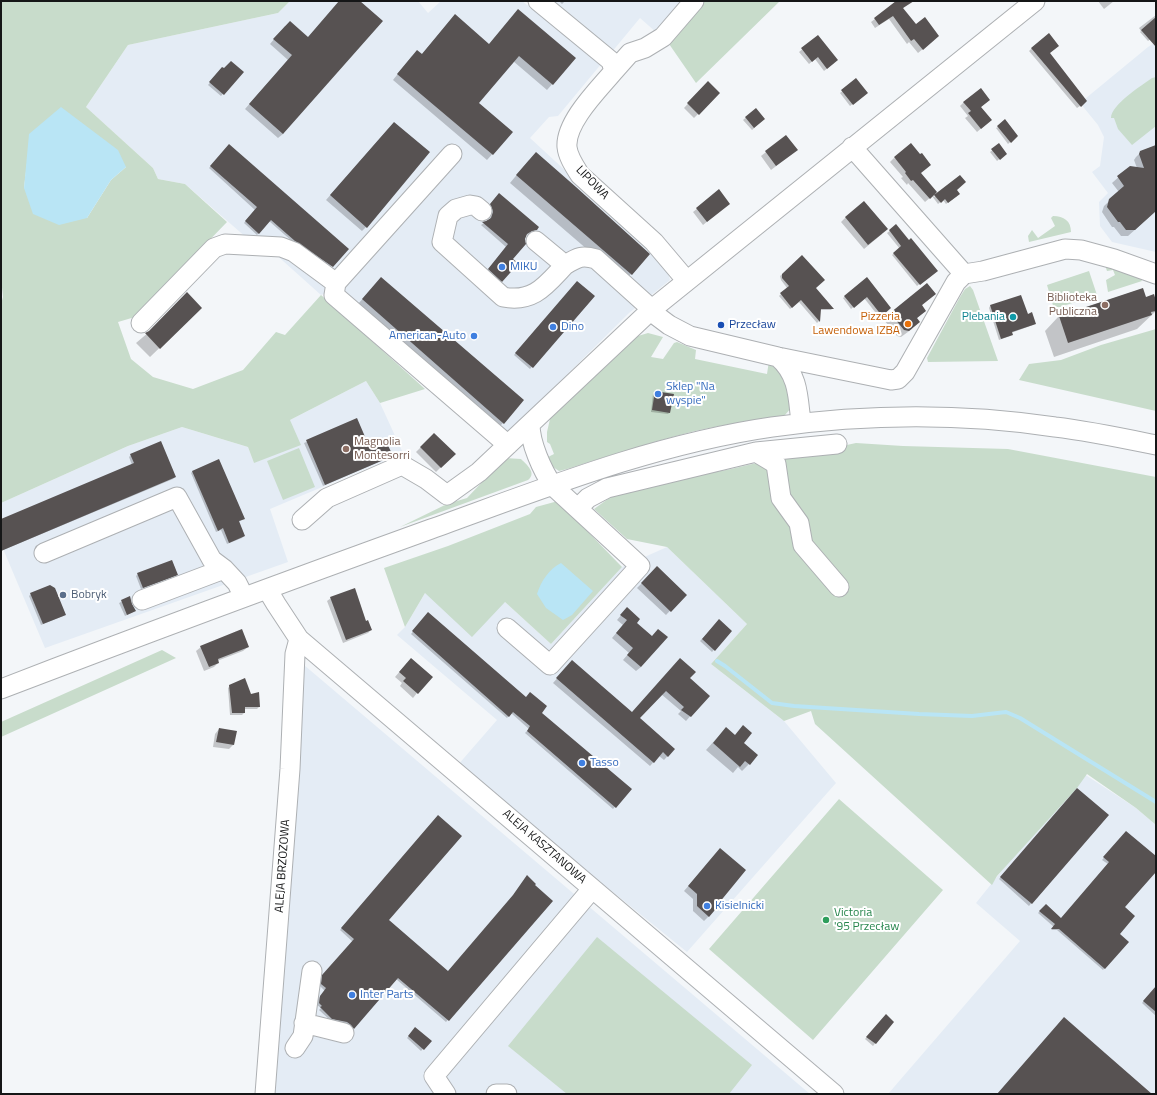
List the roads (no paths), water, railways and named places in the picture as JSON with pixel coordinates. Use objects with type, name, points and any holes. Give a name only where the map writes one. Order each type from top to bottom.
[{"type":"street","points":[[538,1],[611,61],[614,71]]},
{"type":"street","name":"LIPOWA","points":[[687,281],[654,242],[580,175],[572,162],[567,147],[569,132],[579,113],[614,71],[630,53],[645,48],[663,37],[694,1]]},
{"type":"street","points":[[302,520],[327,498],[402,465],[426,479],[447,495],[479,472],[652,310],[852,147],[1035,1]]},
{"type":"street","points":[[852,147],[964,274]]},
{"type":"street","points":[[452,154],[336,283],[334,295],[508,445]]},
{"type":"street","points":[[482,211],[476,206],[470,205],[456,209],[448,216],[442,242],[503,297],[514,299],[525,298],[544,288],[565,265],[576,258],[585,256],[596,258],[669,325],[690,336],[778,357],[891,380],[898,379],[912,362],[956,282],[964,274],[983,271],[1065,249],[1081,250],[1114,259],[1156,274]]},
{"type":"street","points":[[536,241],[565,265]]},
{"type":"street","points":[[141,323],[214,248],[225,244],[281,247],[294,252],[336,283]]},
{"type":"street","points":[[778,357],[785,363],[792,373],[797,389],[801,424]]},
{"type":"street","points":[[1,689],[267,588],[621,462],[675,447],[739,432],[801,424],[882,417],[978,420],[1054,426],[1156,445]]},
{"type":"street","points":[[507,628],[550,665],[640,566],[553,486],[536,450],[530,433],[530,424]]},
{"type":"street","points":[[578,508],[588,498],[607,488],[756,452],[837,444]]},
{"type":"street","points":[[756,452],[776,464],[781,498],[799,524],[803,544],[839,587]]},
{"type":"street","points":[[44,553],[178,497],[212,560],[224,569],[237,583],[244,597]]},
{"type":"street","points":[[142,600],[224,569]]},
{"type":"street","name":"ALEJA KASZTANOWA","points":[[267,588],[299,639],[834,1094]]},
{"type":"street","name":"ALEJA BRZOZOWA","points":[[265,1094],[290,768],[295,656],[299,639]]},
{"type":"street","points":[[446,1094],[434,1076],[592,889]]},
{"type":"street","points":[[295,1048],[303,1036],[312,971]]},
{"type":"street","points":[[304,1023],[344,1033]]},
{"type":"street","points":[[496,1094],[507,1094]]},
{"type":"water","points":[[61,107],[118,150],[126,167],[111,180],[87,218],[59,225],[33,214],[24,188],[29,134]]},
{"type":"water","points":[[561,563],[593,591],[572,615],[563,620],[546,608],[537,594],[546,576]]},
{"type":"waterway","points":[[717,661],[772,703],[794,706],[919,714],[972,716],[1006,712],[1020,718],[1156,802]]},
{"type":"place","name":"MIKU","points":[[502,267]]},
{"type":"place","name":"Biblioteka Publiczna","points":[[1105,305]]},
{"type":"place","name":"Plebania","points":[[1013,317]]},
{"type":"place","name":"Pizzeria Lawendowa IZBA","points":[[908,324]]},
{"type":"place","name":"Przecław","points":[[721,325]]},
{"type":"place","name":"Dino","points":[[553,327]]},
{"type":"place","name":"American-Auto","points":[[474,336]]},
{"type":"place","name":"Sklep \"Na wyspie\"","points":[[658,394]]},
{"type":"place","name":"Magnolia Montesorri","points":[[346,449]]},
{"type":"place","name":"Bobryk","points":[[63,595]]},
{"type":"place","name":"Tasso","points":[[582,763]]},
{"type":"place","name":"Kisielnicki","points":[[707,906]]},
{"type":"place","name":"Victoria '95 Przecław","points":[[826,920]]},
{"type":"place","name":"Inter Parts","points":[[352,995]]}]
